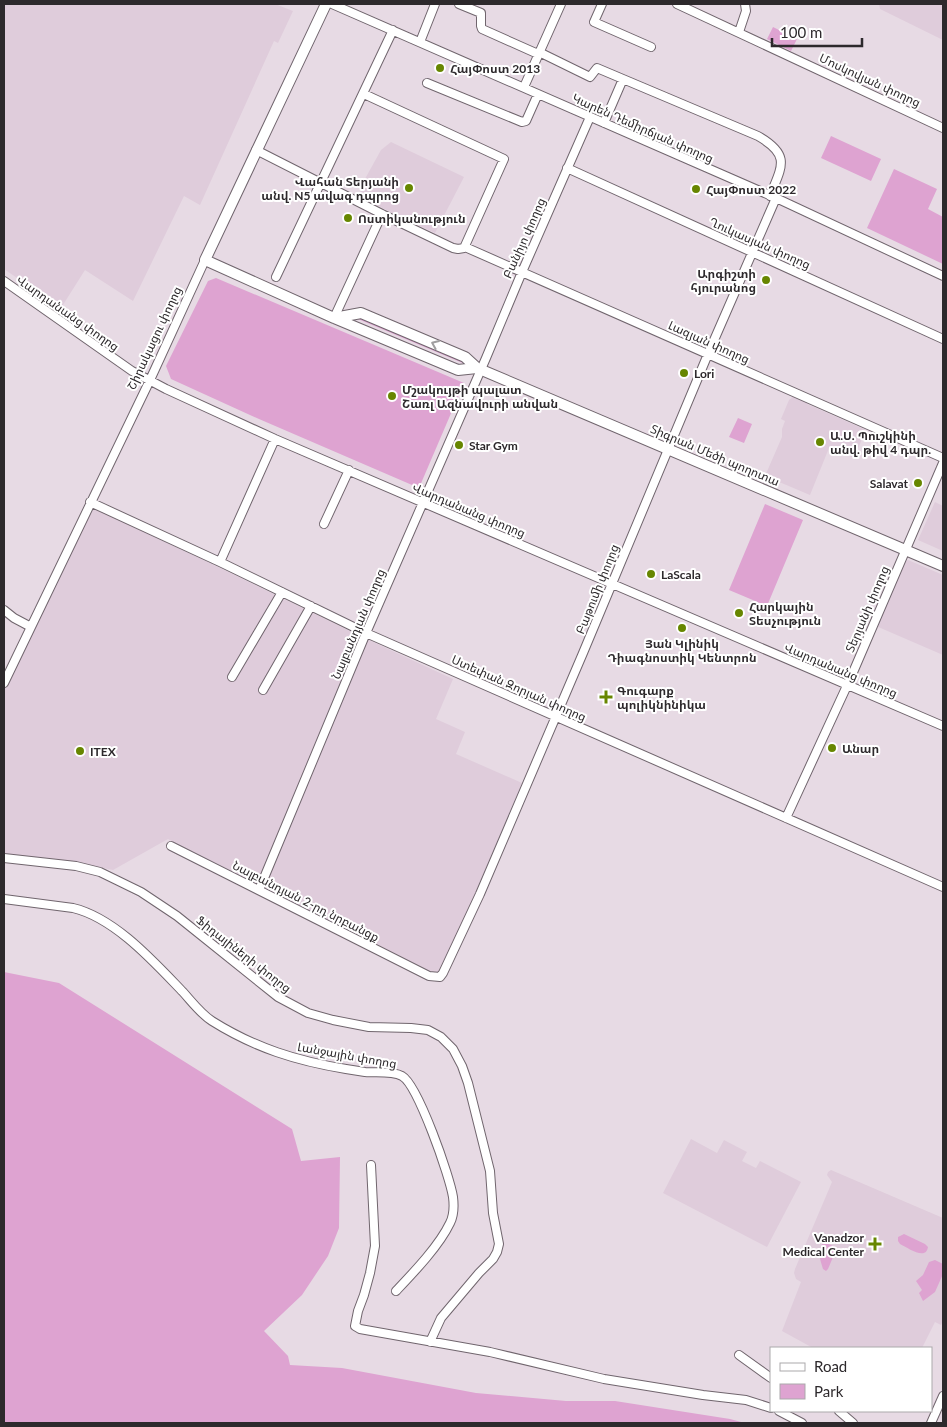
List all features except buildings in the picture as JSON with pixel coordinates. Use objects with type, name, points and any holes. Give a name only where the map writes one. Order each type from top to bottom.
[{"type":"main road","name":"Շիրակացու փողոց","points":[[205,260],[326,4]]},
{"type":"main road","name":"Տիգրան Մեծի պողոտա","points":[[205,260],[334,318],[458,370],[479,369]]},
{"type":"main road","name":"Տիգրան Մեծի պողոտա","points":[[334,318],[361,313],[465,357],[479,369],[943,566]]},
{"type":"street","name":"Կարեն Դեմիրճյան փողոց","points":[[332,4],[773,197],[943,276]]},
{"type":"street","points":[[420,42],[435,4]]},
{"type":"street","points":[[459,4],[481,13],[482,29],[539,53]]},
{"type":"street","points":[[524,87],[561,4]]},
{"type":"street","points":[[602,4],[594,22],[651,47]]},
{"type":"street","name":"Մոսկովյան փողոց","points":[[677,4],[943,128]]},
{"type":"street","points":[[739,32],[746,11],[744,4]]},
{"type":"street","points":[[276,277],[393,30]]},
{"type":"street","name":"Բաթումի փողոց","points":[[429,976],[440,977],[443,973],[480,894],[752,252],[773,197],[782,163],[774,146],[758,136],[597,68],[590,77],[539,53]]},
{"type":"street","points":[[604,123],[623,79]]},
{"type":"street","points":[[427,83],[522,122],[526,121],[538,94]]},
{"type":"street","points":[[364,94],[504,159],[465,247]]},
{"type":"street","name":"Բանիյո փողոց","points":[[479,369],[590,117]]},
{"type":"street","name":"Լազյան փողոց","points":[[256,150],[453,248],[460,249],[465,247],[943,458]]},
{"type":"street","name":"Ղուկասյան փողոց","points":[[567,168],[943,338]]},
{"type":"street","points":[[334,318],[382,214]]},
{"type":"street","name":"Շիրակացու փողոց","points":[[4,683],[150,380],[205,260]]},
{"type":"street","name":"Վարդանանց փողոց","points":[[4,281],[132,372],[166,389],[275,439],[943,726]]},
{"type":"street","name":"Նալբանդյան փողոց","points":[[259,890],[479,369]]},
{"type":"street","points":[[220,562],[275,439]]},
{"type":"street","name":"Տերյանի փողոց","points":[[786,818],[847,685],[943,462]]},
{"type":"street","points":[[324,524],[348,470]]},
{"type":"street","name":"Ստեփան Զորյան փողոց","points":[[90,502],[220,562],[366,633],[943,887]]},
{"type":"street","points":[[232,677],[282,592]]},
{"type":"street","points":[[263,690],[311,606]]},
{"type":"street","points":[[4,610],[31,627]]},
{"type":"street","name":"Նալբանդյան 2-րդ նրբանցք","points":[[171,846],[429,976]]},
{"type":"street","name":"Ֆիդայիների փողոց","points":[[4,858],[76,866],[100,872],[141,892],[170,911],[278,997],[308,1013],[333,1020],[369,1026],[428,1030],[441,1036],[453,1049],[468,1083],[490,1171],[493,1213],[499,1244],[493,1259],[441,1318],[430,1342]]},
{"type":"street","name":"Լանջային փողոց","points":[[4,899],[73,908],[95,916],[129,939],[154,962],[202,1013],[211,1020],[262,1048],[306,1061],[364,1072],[394,1074],[402,1076],[409,1082],[428,1122],[450,1185],[454,1208],[451,1222],[438,1241],[426,1258],[396,1291]]},
{"type":"street","points":[[371,1165],[375,1246],[370,1273],[355,1326],[368,1331],[490,1352],[604,1379],[746,1400],[770,1408]]},
{"type":"street","points":[[739,1356],[770,1377]]},
{"type":"street","points":[[931,1423],[943,1396]]},
{"type":"street","points":[[780,1412],[802,1423]]},
{"type":"street","points":[[839,1412],[853,1423]]},
{"type":"shaded area","points":[[4,4],[275,4],[293,11],[278,43],[274,41],[200,205],[184,196],[133,301],[85,270],[61,308],[4,269]]},
{"type":"shaded area","points":[[879,4],[943,4],[943,40],[880,9]]},
{"type":"shaded area","name":"Վահան Տերյանի անվ. N5 ավագ դպրոց","points":[[391,142],[464,177],[435,233],[374,204],[360,191],[381,150]]},
{"type":"shaded area","name":"Ա.Ս. Պուշկինի անվ. թիվ 4 դպր.","points":[[794,396],[808,402],[807,404],[866,430],[854,458],[829,448],[810,495],[765,476],[782,437],[785,421],[781,419],[789,400]]},
{"type":"shaded area","points":[[935,502],[943,506],[943,551],[918,540]]},
{"type":"shaded area","points":[[95,509],[453,679],[436,719],[465,732],[456,754],[522,783],[442,971],[434,974],[264,890],[168,839],[113,870],[74,862],[4,854],[4,688],[88,512]]},
{"type":"shaded area","points":[[908,560],[943,575],[943,655],[876,626],[903,563]]},
{"type":"shaded area","points":[[691,1139],[717,1153],[724,1140],[747,1152],[742,1161],[756,1168],[760,1161],[801,1182],[767,1247],[663,1193]]},
{"type":"shaded area","name":"Vanadzor Medical Center","points":[[831,1170],[943,1218],[943,1321],[941,1325],[935,1322],[922,1347],[811,1347],[782,1331],[801,1282],[796,1279],[795,1269],[832,1182],[827,1175]]},
{"type":"green space","points":[[773,27],[797,39],[791,51],[767,39]]},
{"type":"green space","points":[[831,136],[881,159],[871,181],[821,158]]},
{"type":"green space","points":[[894,169],[937,189],[928,209],[943,217],[943,264],[867,228]]},
{"type":"green space","points":[[216,278],[464,383],[419,488],[171,379],[166,366],[208,281]]},
{"type":"green space","points":[[359,317],[466,362],[465,364],[358,319]]},
{"type":"green space","points":[[738,418],[752,424],[744,443],[729,437]]},
{"type":"green space","points":[[765,504],[803,520],[767,606],[729,590]]},
{"type":"green space","points":[[4,972],[59,983],[292,1129],[301,1161],[340,1157],[339,1228],[328,1256],[302,1295],[264,1331],[288,1356],[290,1365],[342,1368],[476,1393],[566,1401],[615,1401],[745,1423],[4,1423]]},
{"type":"green space","points":[[904,1234],[925,1244],[928,1247],[927,1251],[924,1253],[916,1252],[900,1244],[898,1237]]},
{"type":"green space","points":[[824,1242],[835,1247],[836,1250],[826,1271],[823,1269],[819,1255],[820,1248]]},
{"type":"green space","points":[[935,1260],[943,1264],[943,1274],[935,1292],[923,1301],[919,1293],[922,1290],[916,1281],[923,1275],[929,1262]]},
{"type":"place","name":"ՀայՓոստ 2013","points":[[440,68]]},
{"type":"place","name":"Վահան Տերյանի անվ. N5 ավագ դպրոց","points":[[409,188]]},
{"type":"place","name":"ՀայՓոստ 2022","points":[[696,189]]},
{"type":"place","name":"Ոստիկանություն","points":[[348,218]]},
{"type":"place","name":"Արգիշտի հյուրանոց","points":[[766,280]]},
{"type":"place","name":"Lori","points":[[684,373]]},
{"type":"place","name":"Մշակույթի պալատ Շառլ Ազնավուրի անվան","points":[[392,396]]},
{"type":"place","name":"Ա.Ս. Պուշկինի անվ. թիվ 4 դպր.","points":[[820,442]]},
{"type":"place","name":"Star Gym","points":[[459,445]]},
{"type":"place","name":"Salavat","points":[[918,483]]},
{"type":"place","name":"LaScala","points":[[651,574]]},
{"type":"place","name":"Հարկային Տեսչություն","points":[[739,613]]},
{"type":"place","name":"Յան Կլինիկ Դիագնոստիկ Կենտրոն","points":[[682,628]]},
{"type":"place","name":"Գուգարք պոլիկնինիկա","points":[[606,697]]},
{"type":"place","name":"Անար","points":[[832,748]]},
{"type":"place","name":"ITEX","points":[[80,751]]},
{"type":"place","name":"Vanadzor Medical Center","points":[[875,1244]]}]
